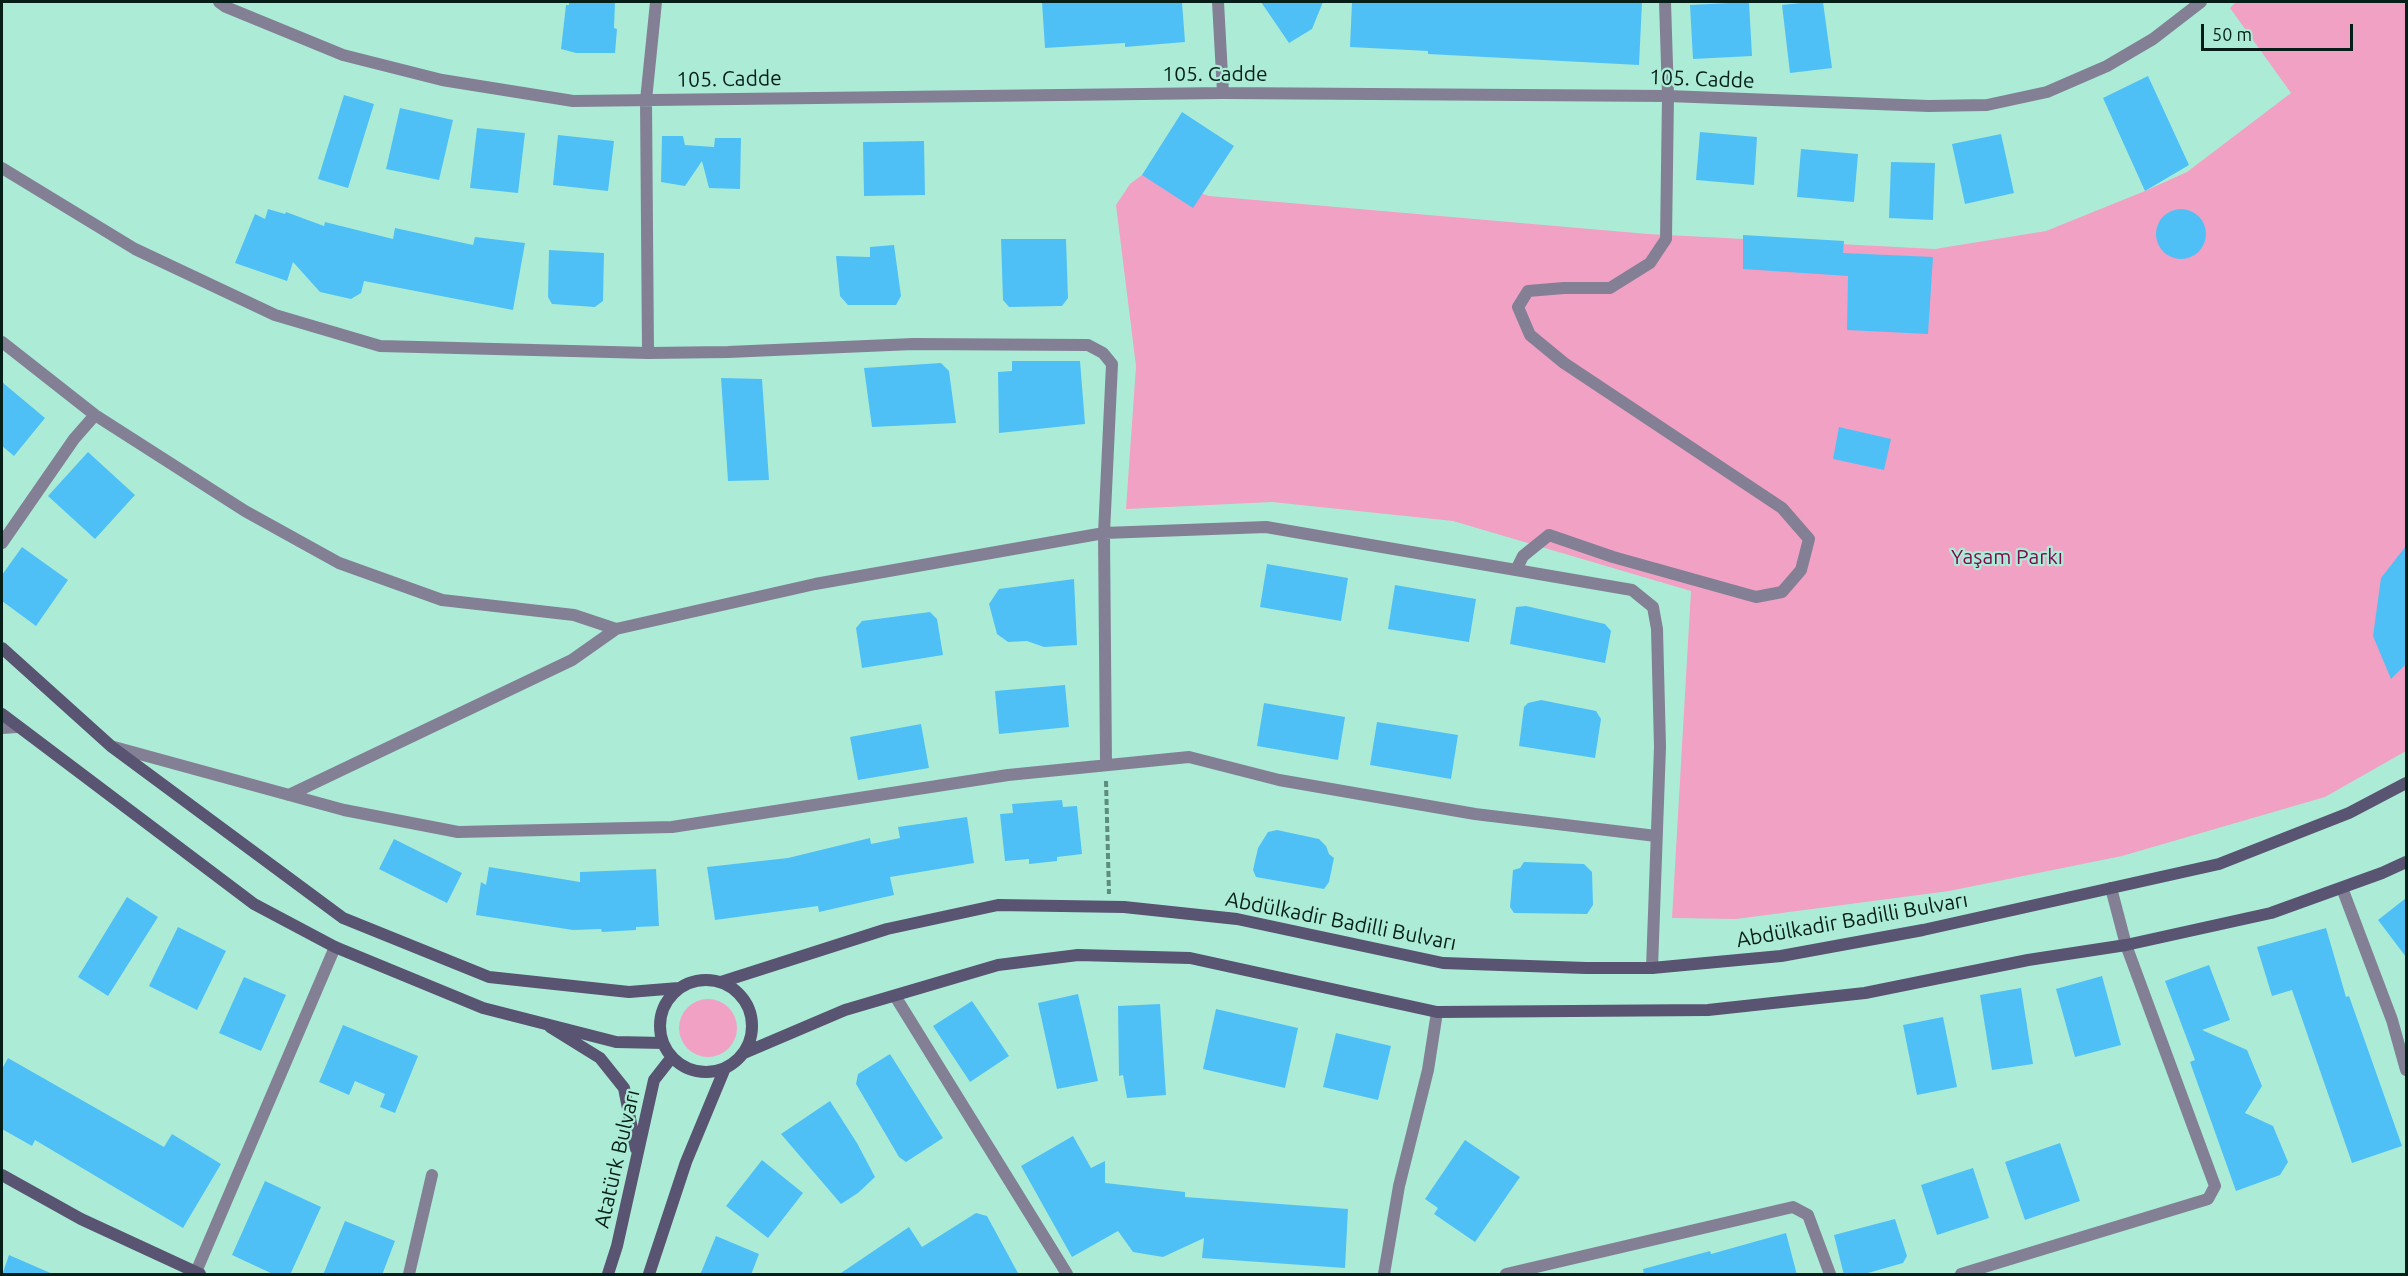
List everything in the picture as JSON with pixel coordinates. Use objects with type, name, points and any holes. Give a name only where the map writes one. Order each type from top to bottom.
[{"type":"main road","points":[[2,648],[112,747],[343,918],[489,977],[629,992],[680,988]]},
{"type":"main road","points":[[2,714],[254,904],[335,947],[483,1008],[616,1042],[663,1043]]},
{"type":"main road","name":"Abdülkadir Badilli Bulvarı","points":[[721,982],[886,929],[998,905],[1109,907],[1237,919],[1443,963],[1652,968],[1781,956],[1934,928],[2219,864],[2349,813],[2406,783]]},
{"type":"main road","points":[[744,1053],[753,1026],[751,1012],[744,999],[734,988],[707,979],[692,981],[671,996],[662,1012],[660,1031],[663,1043],[672,1057],[691,1069],[714,1071],[725,1068],[744,1053],[845,1010],[998,965],[1089,955],[1190,958],[1437,1012],[1708,1010],[1866,993],[2028,960],[2126,945],[2271,913],[2382,873],[2406,861]]},
{"type":"main road","points":[[542,1022],[600,1058],[624,1088],[638,1155]]},
{"type":"main road","name":"Atatürk Bulvarı","points":[[608,1275],[617,1246],[654,1080],[672,1057]]},
{"type":"main road","points":[[650,1275],[686,1162],[725,1068]]},
{"type":"main road","points":[[2,1175],[81,1219],[198,1273]]},
{"type":"street","name":"105. Cadde","points":[[219,2],[226,7],[343,55],[442,80],[573,101],[1223,93],[1668,96],[1929,106],[1987,105],[2048,92],[2107,66],[2153,39],[2201,2]]},
{"type":"street","points":[[648,353],[646,100],[656,2]]},
{"type":"street","points":[[1218,2],[1223,93]]},
{"type":"street","points":[[1516,570],[1523,556],[1549,535],[1756,597],[1782,592],[1801,570],[1809,539],[1782,508],[1564,363],[1530,335],[1518,307],[1528,291],[1610,288],[1650,263],[1666,239],[1668,96],[1665,2]]},
{"type":"street","points":[[2179,2],[2186,13]]},
{"type":"street","points":[[2,168],[135,249],[243,300],[275,315],[380,346],[648,353],[913,344],[1088,345],[1103,353],[1112,364],[1104,533],[1106,765]]},
{"type":"street","points":[[2,342],[94,416],[245,511],[339,563],[442,600],[574,615],[616,629]]},
{"type":"street","points":[[2,543],[74,439],[94,416]]},
{"type":"street","points":[[289,795],[572,660],[616,629],[815,584],[1104,533],[1266,527],[1632,590],[1653,607],[1657,629],[1659,736],[1652,968]]},
{"type":"street","points":[[2,728],[17,727]]},
{"type":"street","points":[[112,747],[344,810],[458,832],[672,827],[1008,775],[1189,757],[1279,780],[1463,812],[1656,836]]},
{"type":"street","points":[[1961,1275],[2208,1200],[2215,1186],[2126,945],[2111,888]]},
{"type":"street","points":[[2342,888],[2392,1020],[2406,1070]]},
{"type":"street","points":[[198,1273],[335,947]]},
{"type":"street","points":[[896,996],[1067,1275]]},
{"type":"street","points":[[1384,1275],[1400,1186],[1428,1070],[1437,1012]]},
{"type":"street","points":[[409,1275],[432,1175]]},
{"type":"street","points":[[1506,1275],[1793,1207],[1808,1215],[1830,1275]]},
{"type":"path","points":[[1106,765],[1109,907]]},
{"type":"green space","name":"Yaşam Parkı","points":[[2236,2],[2406,2],[2406,751],[2325,797],[2122,856],[1949,891],[1736,919],[1672,918],[1691,591],[1453,521],[1272,502],[1126,509],[1136,366],[1116,205],[1130,184],[1142,175],[1209,196],[1648,234],[1935,249],[2046,231],[2145,191],[2187,172],[2291,93],[2230,8]]},
{"type":"green space","points":[[708,999],[719,1001],[732,1012],[737,1028],[735,1039],[724,1052],[708,1057],[697,1055],[684,1044],[679,1028],[681,1017],[692,1004]]},
{"type":"building","points":[[569,2],[615,2],[614,28],[617,29],[615,53],[576,53],[561,49],[566,5],[569,5]]},
{"type":"building","points":[[1042,2],[1182,2],[1185,42],[1125,47],[1125,43],[1045,48]]},
{"type":"building","points":[[1261,2],[1323,2],[1312,29],[1289,43]]},
{"type":"building","points":[[1352,2],[1642,2],[1639,65],[1428,54],[1428,51],[1350,47]]},
{"type":"building","points":[[1749,2],[1752,56],[1693,59],[1690,5]]},
{"type":"building","points":[[1823,2],[1832,68],[1790,73],[1782,5]]},
{"type":"building","points":[[2148,76],[2189,165],[2145,191],[2103,98]]},
{"type":"building","points":[[344,95],[374,104],[348,188],[318,179]]},
{"type":"building","points":[[400,108],[453,120],[439,180],[386,169]]},
{"type":"building","points":[[1182,112],[1234,146],[1193,208],[1142,175]]},
{"type":"building","points":[[477,128],[525,133],[518,193],[470,188]]},
{"type":"building","points":[[1700,132],[1757,137],[1754,185],[1696,180]]},
{"type":"building","points":[[2001,134],[2014,193],[1965,204],[1952,144]]},
{"type":"building","points":[[558,135],[614,141],[608,191],[553,185]]},
{"type":"building","points":[[662,136],[683,136],[685,145],[714,147],[715,138],[741,138],[740,189],[709,188],[702,161],[685,186],[661,182]]},
{"type":"building","points":[[924,141],[925,195],[864,196],[863,142]]},
{"type":"building","points":[[1801,149],[1858,154],[1854,202],[1797,197]]},
{"type":"building","points":[[1891,162],[1935,163],[1933,220],[1889,218]]},
{"type":"building","points":[[268,209],[285,214],[286,212],[324,226],[325,222],[393,239],[395,228],[473,245],[475,237],[525,243],[513,310],[364,281],[361,293],[351,299],[320,292],[293,262],[287,281],[235,263],[255,214],[265,219]]},
{"type":"building","points":[[2181,209],[2199,216],[2206,234],[2199,252],[2181,259],[2163,252],[2156,234],[2163,216]]},
{"type":"building","points":[[1743,235],[1844,241],[1843,253],[1933,257],[1928,334],[1847,330],[1848,276],[1743,269]]},
{"type":"building","points":[[1001,239],[1066,239],[1068,298],[1062,306],[1009,307],[1003,300]]},
{"type":"building","points":[[894,245],[901,296],[896,305],[848,305],[840,296],[836,256],[870,257],[870,247]]},
{"type":"building","points":[[549,250],[604,253],[603,301],[595,307],[552,304],[548,297]]},
{"type":"building","points":[[1012,361],[1080,361],[1085,424],[999,433],[998,372],[1012,371]]},
{"type":"building","points":[[941,363],[949,371],[956,423],[872,427],[864,368]]},
{"type":"building","points":[[721,378],[762,379],[769,480],[728,481]]},
{"type":"building","points":[[2,382],[45,418],[14,456],[2,446]]},
{"type":"building","points":[[1839,427],[1891,439],[1884,470],[1833,459]]},
{"type":"building","points":[[88,452],[135,495],[95,539],[48,496]]},
{"type":"building","points":[[2406,546],[2406,664],[2391,679],[2373,636],[2381,578]]},
{"type":"building","points":[[22,547],[68,580],[36,626],[2,601],[2,575]]},
{"type":"building","points":[[1267,564],[1348,578],[1341,621],[1260,607]]},
{"type":"building","points":[[1074,579],[1077,645],[1044,647],[1027,641],[1008,642],[997,634],[989,604],[999,589]]},
{"type":"building","points":[[1395,585],[1476,599],[1469,642],[1388,629]]},
{"type":"building","points":[[1526,606],[1605,624],[1611,631],[1605,663],[1510,644],[1516,607]]},
{"type":"building","points":[[930,612],[937,619],[943,655],[862,668],[856,628],[862,621]]},
{"type":"building","points":[[1065,685],[1069,727],[999,734],[995,691]]},
{"type":"building","points":[[1541,700],[1596,711],[1601,719],[1595,758],[1519,746],[1524,707],[1528,703]]},
{"type":"building","points":[[1264,703],[1345,717],[1338,760],[1257,746]]},
{"type":"building","points":[[1377,722],[1458,735],[1451,779],[1370,765]]},
{"type":"building","points":[[921,724],[929,768],[858,780],[850,737]]},
{"type":"building","points":[[1062,800],[1063,807],[1077,806],[1082,854],[1057,857],[1057,861],[1029,864],[1029,859],[1005,861],[1000,814],[1013,813],[1012,804]]},
{"type":"building","points":[[967,817],[974,863],[890,877],[894,895],[819,912],[818,906],[715,920],[707,867],[788,858],[870,838],[871,844],[900,838],[898,827]]},
{"type":"building","points":[[1277,830],[1319,839],[1326,846],[1329,854],[1334,858],[1329,882],[1324,889],[1256,877],[1253,870],[1258,848],[1268,832]]},
{"type":"building","points":[[394,839],[462,873],[447,903],[379,869]]},
{"type":"building","points":[[1524,862],[1584,864],[1592,872],[1593,905],[1587,914],[1514,913],[1510,907],[1513,870],[1520,868]]},
{"type":"building","points":[[489,867],[580,882],[580,872],[656,869],[659,926],[602,932],[601,929],[573,930],[476,915],[481,882],[486,885]]},
{"type":"building","points":[[127,897],[158,917],[108,996],[78,977]]},
{"type":"building","points":[[2406,898],[2406,957],[2378,920]]},
{"type":"building","points":[[178,927],[226,951],[197,1010],[149,986]]},
{"type":"building","points":[[2326,928],[2346,997],[2349,996],[2402,1146],[2352,1163],[2292,990],[2272,996],[2257,947]]},
{"type":"building","points":[[2209,965],[2230,1020],[2202,1030],[2247,1050],[2262,1086],[2245,1113],[2273,1126],[2288,1162],[2280,1175],[2236,1191],[2190,1062],[2195,1060],[2165,981]]},
{"type":"building","points":[[2102,976],[2121,1045],[2075,1057],[2056,989]]},
{"type":"building","points":[[244,977],[286,995],[261,1051],[219,1033]]},
{"type":"building","points":[[2021,988],[2033,1064],[1992,1070],[1980,995]]},
{"type":"building","points":[[1078,994],[1098,1081],[1057,1089],[1038,1003]]},
{"type":"building","points":[[972,1001],[1009,1056],[970,1082],[933,1026]]},
{"type":"building","points":[[1160,1004],[1166,1095],[1127,1098],[1123,1075],[1119,1076],[1118,1006]]},
{"type":"building","points":[[1216,1009],[1298,1028],[1285,1088],[1203,1069]]},
{"type":"building","points":[[1943,1017],[1957,1087],[1917,1095],[1903,1025]]},
{"type":"building","points":[[343,1025],[418,1056],[395,1113],[380,1107],[385,1094],[355,1081],[349,1095],[319,1082]]},
{"type":"building","points":[[1336,1033],[1391,1046],[1378,1100],[1323,1087]]},
{"type":"building","points":[[890,1054],[943,1138],[906,1162],[899,1157],[856,1084],[858,1074]]},
{"type":"building","points":[[8,1058],[164,1147],[172,1134],[221,1164],[183,1228],[35,1140],[32,1146],[2,1129],[2,1069]]},
{"type":"building","points":[[830,1101],[857,1143],[875,1177],[858,1193],[841,1204],[781,1134]]},
{"type":"building","points":[[1073,1136],[1091,1168],[1105,1161],[1105,1183],[1185,1192],[1185,1197],[1348,1209],[1345,1268],[1202,1258],[1204,1238],[1163,1257],[1133,1252],[1118,1231],[1072,1257],[1021,1166]]},
{"type":"building","points":[[1465,1140],[1520,1177],[1475,1242],[1434,1214],[1438,1208],[1425,1199]]},
{"type":"building","points":[[2060,1143],[2080,1201],[2025,1220],[2005,1162]]},
{"type":"building","points":[[762,1160],[803,1193],[768,1238],[726,1206]]},
{"type":"building","points":[[1973,1168],[1989,1218],[1937,1235],[1921,1185]]},
{"type":"building","points":[[265,1181],[321,1207],[290,1275],[275,1275],[232,1255]]},
{"type":"building","points":[[976,1213],[987,1216],[1019,1275],[838,1275],[909,1227],[922,1247]]},
{"type":"building","points":[[1895,1219],[1907,1256],[1903,1263],[1861,1275],[1844,1275],[1834,1235]]},
{"type":"building","points":[[345,1221],[395,1241],[382,1275],[323,1275]]},
{"type":"building","points":[[1786,1233],[1797,1275],[1644,1275],[1643,1269],[1710,1251],[1711,1254]]},
{"type":"building","points":[[716,1236],[759,1254],[751,1275],[700,1275]]},
{"type":"building","points":[[9,1255],[55,1275],[2,1275]]}]
